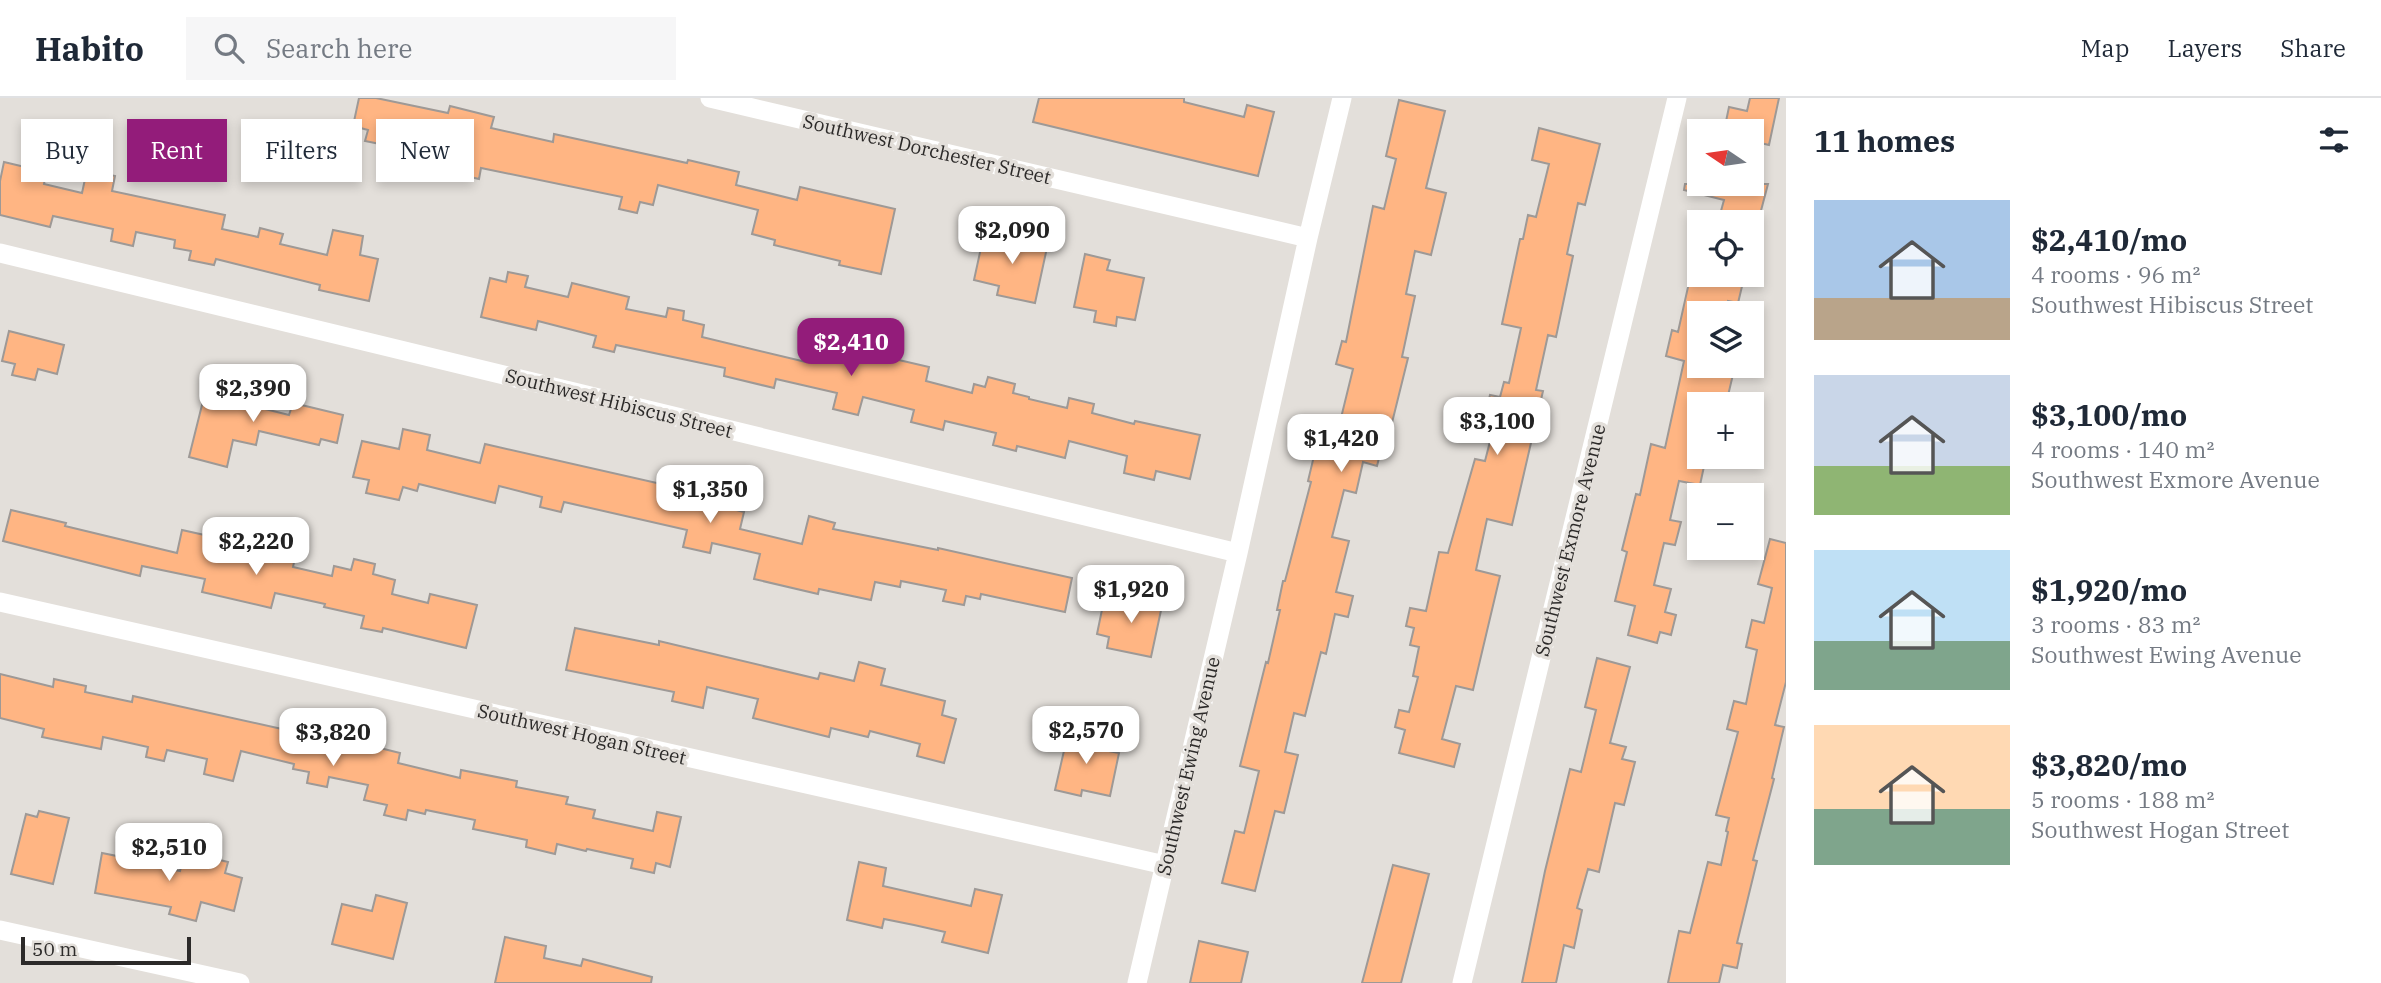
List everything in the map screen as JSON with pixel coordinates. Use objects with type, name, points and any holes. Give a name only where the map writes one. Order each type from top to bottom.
[{"type":"street","name":"Southwest Dorchester Street","points":[[710,98],[1308,238]]},
{"type":"street","name":"Southwest Ewing Avenue","points":[[1137,983],[1342,98]]},
{"type":"street","name":"Southwest Exmore Avenue","points":[[1462,983],[1677,98]]},
{"type":"street","name":"Southwest Hibiscus Street","points":[[0,253],[1238,553]]},
{"type":"street","name":"Southwest Hogan Street","points":[[0,602],[1165,865]]},
{"type":"street","points":[[0,930],[240,983]]},
{"type":"building","points":[[359,98],[376,98],[448,113],[450,106],[494,117],[491,128],[553,142],[554,134],[739,172],[736,185],[797,200],[800,187],[895,209],[881,274],[839,265],[840,261],[774,245],[775,240],[752,234],[758,210],[658,185],[653,205],[640,202],[637,213],[619,209],[622,197],[481,168],[479,179],[474,178],[474,119],[376,119],[376,143],[365,141],[368,130],[362,128],[362,119],[354,119]]},
{"type":"building","points":[[1039,98],[1184,98],[1184,102],[1244,117],[1247,105],[1274,112],[1258,176],[1033,122]]},
{"type":"building","points":[[1750,98],[1779,98],[1769,145],[1764,144],[1764,119],[1726,119],[1729,107],[1747,111]]},
{"type":"building","points":[[1399,100],[1445,111],[1426,188],[1446,193],[1431,255],[1415,251],[1406,294],[1415,296],[1402,357],[1408,358],[1385,451],[1381,450],[1377,466],[1363,462],[1356,493],[1344,490],[1332,537],[1349,541],[1336,592],[1353,596],[1348,617],[1335,614],[1326,654],[1321,652],[1305,716],[1294,713],[1285,752],[1298,755],[1284,813],[1275,811],[1255,891],[1222,883],[1235,831],[1244,833],[1259,771],[1240,766],[1266,662],[1268,663],[1280,610],[1277,610],[1283,581],[1311,482],[1308,481],[1323,418],[1340,422],[1353,369],[1336,364],[1342,341],[1346,342],[1373,206],[1384,209],[1396,159],[1386,156]]},
{"type":"building","points":[[1539,128],[1600,144],[1585,205],[1578,203],[1567,254],[1573,256],[1556,337],[1548,335],[1536,390],[1543,391],[1512,525],[1487,519],[1476,570],[1500,576],[1473,690],[1456,686],[1442,739],[1460,744],[1454,767],[1399,753],[1405,730],[1395,727],[1399,710],[1409,712],[1418,677],[1413,676],[1419,647],[1410,645],[1414,628],[1406,626],[1410,608],[1426,611],[1439,552],[1448,553],[1475,459],[1485,461],[1496,418],[1485,416],[1490,395],[1500,397],[1504,382],[1509,383],[1521,328],[1502,324],[1520,239],[1523,239],[1528,215],[1536,217],[1549,164],[1532,160]]},
{"type":"building","points":[[4,162],[21,166],[21,182],[44,182],[82,193],[84,182],[113,182],[115,176],[112,191],[225,215],[222,229],[258,237],[260,228],[283,234],[280,244],[327,255],[333,230],[363,236],[360,255],[378,259],[369,301],[319,290],[320,285],[216,259],[214,265],[189,260],[191,251],[174,248],[175,240],[136,232],[133,246],[111,241],[113,229],[53,216],[50,227],[0,215],[0,181]]},
{"type":"building","points":[[1764,184],[1768,184],[1761,210],[1721,210],[1724,200],[1708,196],[1764,196]]},
{"type":"building","points":[[984,234],[1022,242],[1022,238],[1048,243],[1035,303],[997,295],[999,286],[974,280]]},
{"type":"building","points":[[1085,254],[1110,260],[1107,270],[1144,278],[1135,320],[1117,317],[1116,326],[1094,322],[1096,311],[1074,307]]},
{"type":"building","points":[[508,272],[528,276],[525,287],[568,297],[572,283],[629,297],[626,309],[666,317],[668,308],[684,311],[683,320],[704,325],[702,337],[806,362],[811,340],[843,347],[847,329],[878,336],[873,354],[929,367],[926,381],[972,393],[974,384],[985,387],[988,377],[1015,384],[1013,393],[1029,399],[1067,408],[1069,398],[1094,404],[1092,413],[1134,424],[1135,421],[1200,435],[1190,479],[1156,471],[1154,480],[1124,473],[1127,456],[1069,441],[1065,458],[1017,446],[1016,451],[993,445],[996,433],[945,421],[943,430],[911,422],[914,410],[863,397],[858,415],[833,409],[837,393],[776,379],[774,388],[724,376],[725,368],[616,345],[614,352],[593,347],[596,336],[538,321],[536,330],[481,317],[490,278],[506,282]]},
{"type":"building","points":[[1688,287],[1742,287],[1738,301],[1687,301],[1687,378],[1732,378],[1729,392],[1687,392],[1687,469],[1703,469],[1700,483],[1679,481],[1670,520],[1681,522],[1675,545],[1664,543],[1654,585],[1671,589],[1665,612],[1676,615],[1671,635],[1660,632],[1657,643],[1628,635],[1635,606],[1615,601],[1627,552],[1622,550],[1636,494],[1640,495],[1651,444],[1665,448],[1684,361],[1666,356],[1672,330],[1678,332]]},
{"type":"building","points":[[9,331],[64,345],[57,374],[38,369],[35,380],[12,375],[15,364],[2,361]]},
{"type":"building","points":[[209,377],[233,383],[229,400],[289,415],[293,403],[343,415],[337,443],[321,439],[319,445],[259,431],[256,445],[233,440],[227,467],[189,457]]},
{"type":"building","points":[[403,429],[430,435],[427,450],[480,463],[485,444],[723,498],[721,506],[744,512],[740,529],[802,544],[809,516],[835,523],[833,529],[938,548],[1072,578],[1065,612],[981,594],[980,599],[966,596],[964,605],[943,601],[946,590],[901,581],[900,587],[875,582],[871,600],[819,589],[818,594],[754,579],[760,554],[712,543],[710,553],[683,547],[687,530],[564,502],[561,512],[540,507],[542,497],[499,486],[495,503],[419,484],[417,491],[403,487],[399,500],[366,493],[369,480],[353,477],[362,441],[399,449]]},
{"type":"building","points":[[11,510],[177,553],[182,530],[236,542],[233,553],[272,562],[275,549],[296,553],[293,567],[332,576],[334,566],[351,570],[354,559],[375,564],[373,574],[395,580],[392,594],[428,603],[430,594],[477,605],[466,648],[383,628],[382,632],[361,628],[364,616],[324,607],[325,604],[275,593],[271,608],[202,592],[205,579],[142,566],[140,576],[3,541]]},
{"type":"building","points":[[1770,539],[1786,543],[1786,682],[1775,725],[1784,727],[1753,860],[1757,861],[1737,943],[1742,944],[1737,968],[1723,965],[1719,983],[1668,983],[1679,931],[1690,933],[1708,862],[1721,865],[1729,818],[1716,815],[1738,732],[1727,729],[1734,701],[1746,704],[1757,650],[1746,647],[1752,620],[1764,623],[1772,588],[1758,584]]},
{"type":"building","points":[[1138,596],[1163,601],[1151,657],[1107,648],[1109,637],[1097,634],[1104,600],[1135,606]]},
{"type":"building","points":[[575,628],[659,645],[659,641],[818,679],[820,673],[854,681],[859,662],[885,669],[881,685],[945,701],[942,715],[956,719],[944,763],[917,756],[920,744],[870,731],[868,737],[831,728],[829,737],[753,718],[758,699],[707,687],[703,708],[672,701],[674,692],[566,670]]},
{"type":"building","points":[[1597,658],[1630,667],[1610,743],[1626,747],[1622,759],[1635,762],[1624,805],[1615,803],[1599,872],[1588,869],[1577,908],[1582,910],[1574,948],[1564,945],[1556,983],[1522,983],[1570,769],[1581,772],[1596,710],[1585,707]]},
{"type":"building","points":[[0,674],[53,687],[54,679],[86,686],[85,692],[132,702],[133,696],[300,733],[301,730],[352,741],[400,753],[398,763],[460,778],[461,770],[517,781],[516,787],[568,797],[566,804],[595,810],[593,818],[653,831],[657,812],[681,817],[670,867],[656,863],[654,873],[631,868],[633,859],[557,844],[555,854],[526,847],[527,840],[473,829],[475,820],[426,810],[425,814],[408,810],[406,820],[384,815],[387,805],[364,800],[368,785],[329,777],[327,787],[307,783],[309,772],[293,769],[294,764],[241,751],[233,781],[204,774],[207,759],[167,750],[164,761],[146,757],[148,747],[103,737],[101,749],[42,737],[44,729],[0,718]]},
{"type":"building","points":[[1069,729],[1101,736],[1098,749],[1119,753],[1110,796],[1082,790],[1081,796],[1055,790]]},
{"type":"building","points":[[39,811],[69,818],[53,884],[11,874],[26,814],[37,817]]},
{"type":"building","points":[[119,849],[148,855],[146,864],[180,871],[182,863],[197,867],[200,855],[228,862],[225,873],[242,878],[234,911],[201,902],[196,921],[169,914],[171,907],[95,893],[102,853],[117,856]]},
{"type":"building","points":[[859,862],[886,868],[883,886],[971,906],[975,889],[1002,895],[988,953],[942,942],[945,932],[884,919],[882,928],[847,920]]},
{"type":"building","points":[[1393,865],[1429,874],[1401,983],[1362,983]]},
{"type":"building","points":[[376,895],[407,903],[393,959],[332,944],[342,904],[372,911]]},
{"type":"building","points":[[505,937],[546,946],[544,958],[581,966],[583,959],[652,977],[651,983],[495,983]]},
{"type":"building","points":[[1199,941],[1248,952],[1241,983],[1190,983]]}]
